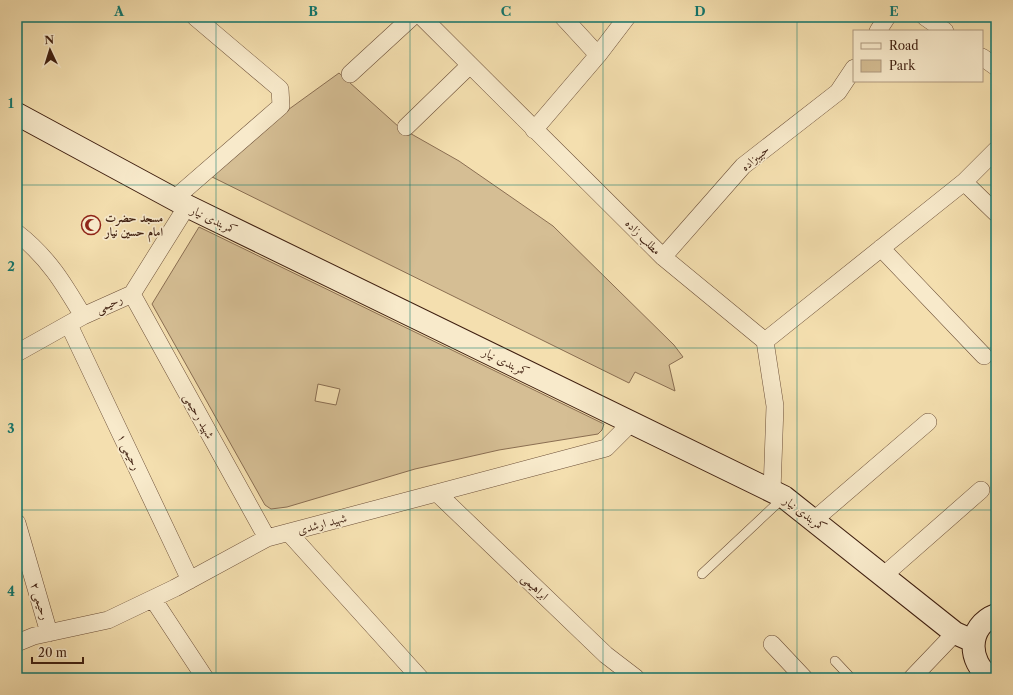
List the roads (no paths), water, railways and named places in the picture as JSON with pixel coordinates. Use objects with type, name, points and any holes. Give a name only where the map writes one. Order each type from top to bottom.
[{"type":"main road","name":"کمربندی نیار","points":[[17,114],[181,203],[778,494],[814,520],[883,576],[964,637]]},
{"type":"main road","points":[[991,678],[984,673],[974,658],[964,637],[977,630],[984,621],[996,615]]},
{"type":"street","name":"رحیمی","points":[[17,353],[76,320],[132,294],[181,203],[281,106],[280,89],[195,17]]},
{"type":"street","points":[[350,74],[412,17]]},
{"type":"street","name":"مطلب زاده","points":[[422,17],[663,257],[764,341]]},
{"type":"street","points":[[563,17],[598,55]]},
{"type":"street","points":[[534,130],[598,55],[627,17]]},
{"type":"street","points":[[879,30],[887,17]]},
{"type":"street","points":[[926,17],[944,30]]},
{"type":"street","points":[[983,58],[996,67]]},
{"type":"street","points":[[406,127],[470,66]]},
{"type":"street","name":"حبیبزاده","points":[[663,257],[743,166],[838,92],[853,70]]},
{"type":"street","points":[[778,494],[775,406],[764,341],[964,182],[996,150]]},
{"type":"street","points":[[964,182],[996,214]]},
{"type":"street","name":"رحیمی ۱","points":[[17,233],[33,246],[57,273],[76,320],[190,580]]},
{"type":"street","points":[[881,248],[984,356]]},
{"type":"street","name":"شهید رحیمی","points":[[132,294],[267,538]]},
{"type":"street","points":[[814,520],[928,422]]},
{"type":"street","name":"شهید ارشدی","points":[[17,643],[34,636],[108,620],[190,580],[267,538],[606,448],[631,423]]},
{"type":"street","points":[[883,576],[981,490]]},
{"type":"street","name":"ابراهیمی","points":[[437,493],[606,655],[636,678]]},
{"type":"street","name":"رحیمی ۲","points":[[17,523],[49,633]]},
{"type":"street","points":[[288,533],[420,678]]},
{"type":"street","points":[[153,598],[205,678]]},
{"type":"street","points":[[912,678],[964,637]]},
{"type":"street","points":[[772,644],[804,678]]},
{"type":"lane","points":[[702,574],[778,494]]},
{"type":"lane","points":[[835,661],[851,678]]},
{"type":"place","name":"مسجد حضرت امام حسین نیار","points":[[91,225]]}]
